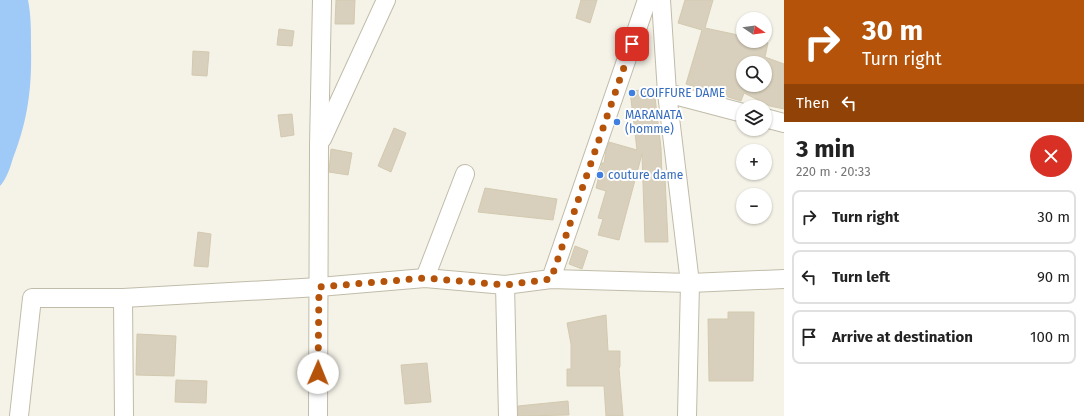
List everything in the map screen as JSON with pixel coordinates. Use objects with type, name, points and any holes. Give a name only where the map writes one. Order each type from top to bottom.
[{"type":"street","points":[[318,416],[319,145],[322,0]]},
{"type":"street","points":[[319,145],[386,0]]},
{"type":"street","points":[[551,279],[647,0]]},
{"type":"street","points":[[661,0],[667,93],[690,283],[687,416]]},
{"type":"street","points":[[667,93],[736,110]]},
{"type":"street","points":[[772,120],[784,123]]},
{"type":"street","points":[[425,278],[466,174]]},
{"type":"street","points":[[19,416],[32,298],[122,298],[319,287],[425,278],[505,285],[551,279],[690,283],[784,279]]},
{"type":"street","points":[[505,285],[508,416]]},
{"type":"street","points":[[122,298],[124,416]]},
{"type":"water","points":[[0,0],[28,0],[31,23],[31,75],[26,117],[8,173],[0,186]]},
{"type":"building","points":[[336,0],[355,0],[354,24],[335,24]]},
{"type":"building","points":[[581,0],[597,0],[590,23],[576,18]]},
{"type":"building","points":[[685,0],[713,0],[705,28],[736,35],[736,48],[767,48],[765,56],[736,56],[736,92],[772,92],[772,60],[784,64],[784,109],[772,106],[772,100],[758,100],[744,93],[741,100],[738,100],[686,84],[702,30],[678,23]]},
{"type":"building","points":[[279,29],[294,31],[292,46],[277,45]]},
{"type":"building","points":[[193,51],[209,52],[207,76],[192,75]]},
{"type":"building","points":[[654,89],[661,148],[662,177],[665,177],[668,242],[645,242],[642,154],[619,240],[598,235],[603,219],[598,218],[606,191],[596,188],[609,142],[637,150],[630,91]]},
{"type":"building","points":[[292,114],[294,135],[281,137],[278,115]]},
{"type":"building","points":[[394,128],[406,133],[391,172],[378,166]]},
{"type":"building","points":[[331,149],[352,153],[348,175],[329,172]]},
{"type":"building","points":[[485,188],[557,199],[553,220],[478,212]]},
{"type":"building","points":[[198,232],[211,234],[208,267],[194,266]]},
{"type":"building","points":[[575,246],[588,251],[582,269],[569,264]]},
{"type":"building","points":[[728,312],[754,312],[753,381],[709,381],[708,319],[728,319]]},
{"type":"building","points":[[606,315],[608,351],[620,351],[619,368],[623,416],[606,416],[604,386],[567,386],[567,369],[571,369],[571,344],[567,323]]},
{"type":"building","points":[[137,334],[176,336],[174,376],[136,375]]},
{"type":"building","points":[[427,363],[431,402],[405,404],[401,365]]},
{"type":"building","points":[[176,380],[207,381],[206,403],[175,402]]},
{"type":"building","points":[[568,401],[569,415],[518,416],[518,406]]},
{"type":"place","name":"COIFFURE DAME","points":[[632,93]]},
{"type":"place","name":"MARANATA (homme)","points":[[617,122]]},
{"type":"place","name":"couture dame","points":[[600,175]]},
{"type":"route","points":[[318,373],[319,287],[425,278],[505,285],[551,279],[632,44]]}]
